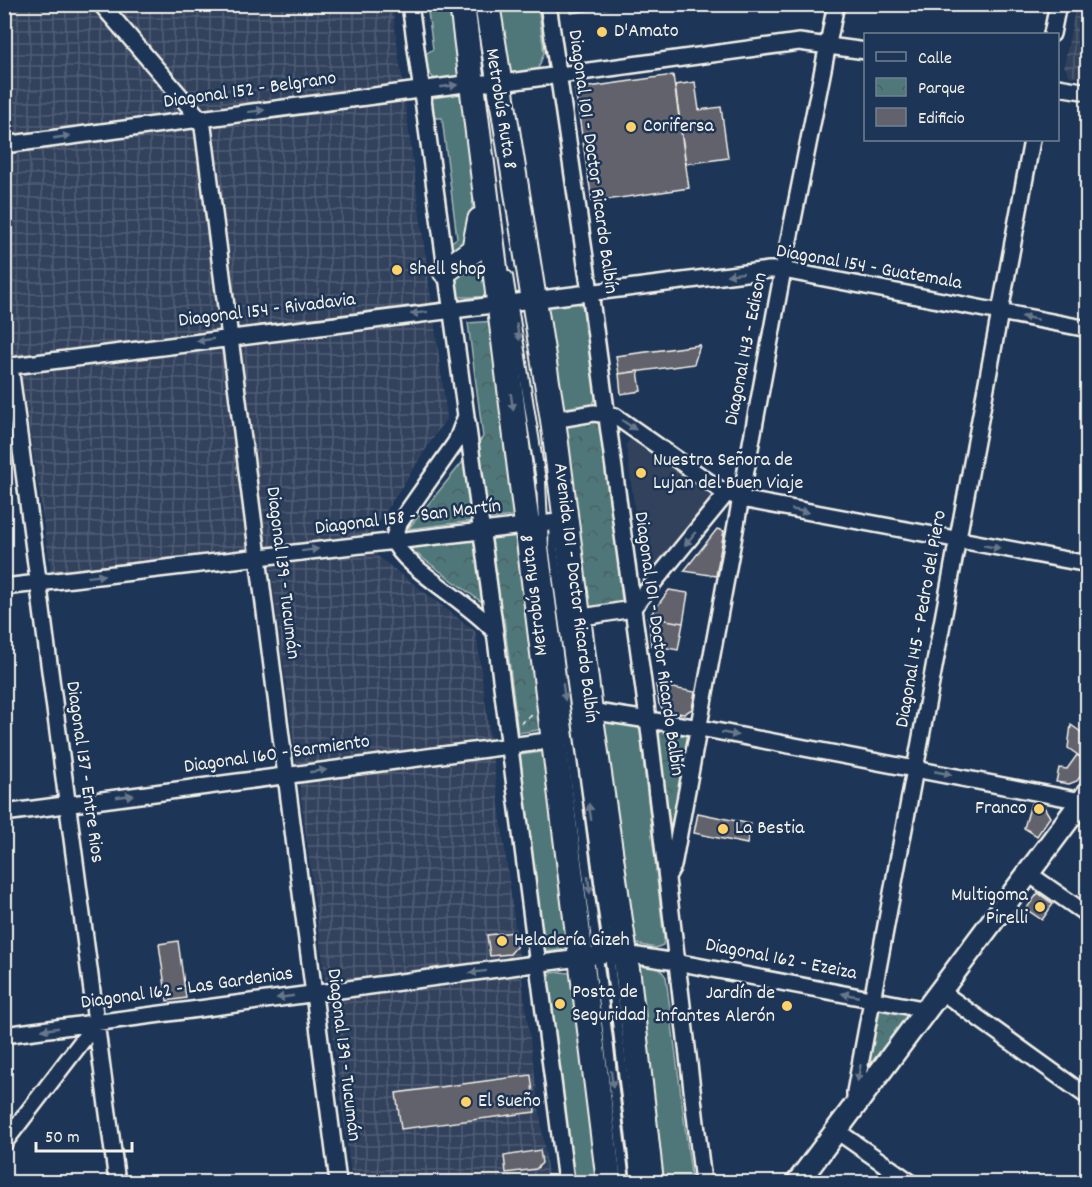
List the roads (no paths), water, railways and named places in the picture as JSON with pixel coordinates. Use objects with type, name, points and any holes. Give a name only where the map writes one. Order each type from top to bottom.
[{"type":"main road","name":"Avenida 101 - Doctor Ricardo Balbín","points":[[462,4],[486,83],[520,301],[549,521],[577,618],[590,711],[603,955],[609,1182]]},
{"type":"main road","name":"Avenida 101 - Doctor Ricardo Balbín","points":[[487,4],[485,203],[520,301],[553,420],[549,521],[555,740],[651,1182]]},
{"type":"main road","points":[[445,271],[474,250],[485,203]]},
{"type":"main road","points":[[798,1182],[942,992],[1085,797]]},
{"type":"street","points":[[101,4],[200,119]]},
{"type":"street","points":[[411,4],[566,1182]]},
{"type":"street","name":"Diagonal 101 - Doctor Ricardo Balbín","points":[[548,4],[648,718],[702,1182]]},
{"type":"street","name":"Diagonal 143 - Edison","points":[[667,878],[673,866],[700,728],[734,496],[783,270],[836,4]]},
{"type":"street","points":[[1052,33],[1059,4]]},
{"type":"street","name":"Diagonal 152 - Belgrano","points":[[4,145],[422,89],[486,83],[800,42],[829,44],[864,51]]},
{"type":"street","points":[[1059,87],[1088,92]]},
{"type":"street","name":"Diagonal 139 - Tucumán","points":[[200,119],[259,557],[338,1182]]},
{"type":"street","name":"Diagonal 145 - Pedro del Piero","points":[[855,1106],[855,1092],[1032,141]]},
{"type":"street","name":"Diagonal 154 - Guatemala","points":[[520,301],[783,270],[1088,329]]},
{"type":"street","name":"Diagonal 154 - Rivadavia","points":[[7,366],[520,301]]},
{"type":"street","name":"Diagonal 137 - Entre Rios","points":[[7,366],[117,1182]]},
{"type":"street","points":[[553,420],[607,414],[623,421],[734,496],[958,541],[1088,564]]},
{"type":"street","points":[[466,416],[456,442],[398,525],[393,540],[404,556],[483,617],[495,632]]},
{"type":"street","points":[[577,618],[632,609],[734,496]]},
{"type":"street","name":"Diagonal 158 - San Martín","points":[[4,587],[549,521]]},
{"type":"street","points":[[590,711],[648,718],[1085,797]]},
{"type":"street","name":"Diagonal 160 - Sarmiento","points":[[4,813],[286,775],[508,740],[555,740]]},
{"type":"street","points":[[1029,874],[1088,915]]},
{"type":"street","name":"Diagonal 162 - Ezeiza","points":[[603,955],[676,962],[928,1010]]},
{"type":"street","name":"Diagonal 162 - Las Gardenias","points":[[4,1035],[603,955]]},
{"type":"street","points":[[942,992],[1088,1096]]},
{"type":"street","points":[[4,1143],[96,1023]]},
{"type":"street","points":[[837,1131],[910,1182]]},
{"type":"lane","name":"Metrobús Ruta 8","points":[[468,4],[486,83],[517,254]]},
{"type":"lane","name":"Metrobús Ruta 8","points":[[481,4],[494,176]]},
{"type":"lane","points":[[507,269],[520,301]]},
{"type":"lane","points":[[529,330],[554,499]]},
{"type":"lane","name":"Metrobús Ruta 8","points":[[549,521],[603,955],[636,1182]]},
{"type":"lane","name":"Metrobús Ruta 8","points":[[603,955],[625,1182]]},
{"type":"place","name":"D'Amato","points":[[602,32]]},
{"type":"place","name":"Corifersa","points":[[631,127]]},
{"type":"place","name":"Shell Shop","points":[[397,270]]},
{"type":"place","name":"Nuestra Señora de Lujan del Buen Viaje","points":[[641,473]]},
{"type":"place","name":"Franco","points":[[1039,809]]},
{"type":"place","name":"La Bestia","points":[[723,829]]},
{"type":"place","name":"Multigoma Pirelli","points":[[1040,907]]},
{"type":"place","name":"Heladería Gizeh","points":[[502,941]]},
{"type":"place","name":"Posta de Seguridad","points":[[560,1004]]},
{"type":"place","name":"Jardín de Infantes Alerón","points":[[787,1006]]},
{"type":"place","name":"El Sueño","points":[[466,1102]]}]
